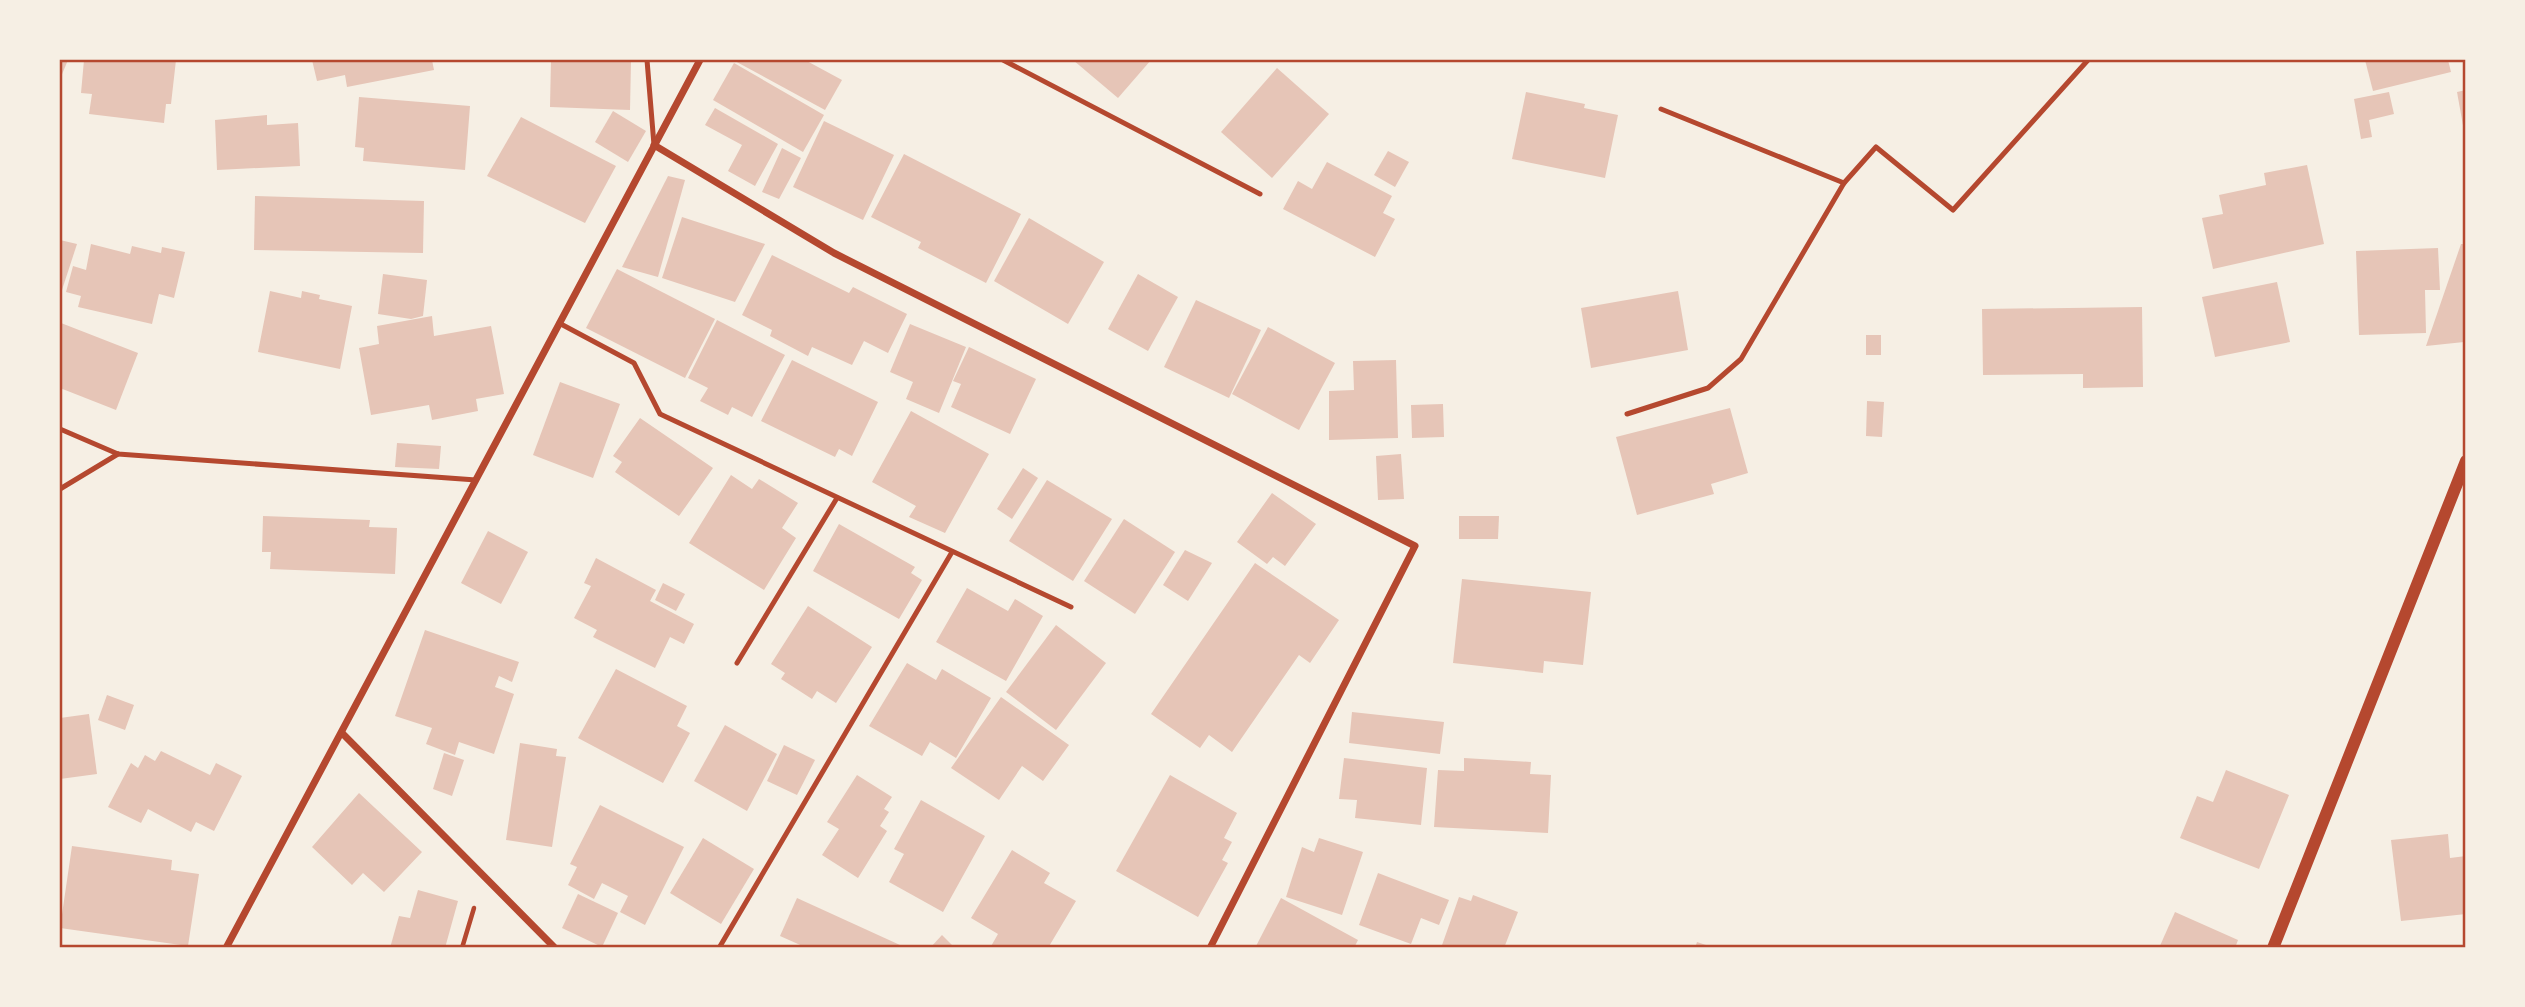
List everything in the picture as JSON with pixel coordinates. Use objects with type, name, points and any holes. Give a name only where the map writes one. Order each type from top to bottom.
[{"type":"street","points":[[226,947],[701,60]]},
{"type":"street","points":[[654,145],[834,253],[1415,546],[1210,947]]},
{"type":"street","points":[[2273,947],[2466,461]]},
{"type":"street","points":[[342,733],[555,947]]},
{"type":"lane","points":[[647,60],[654,145]]},
{"type":"lane","points":[[1003,60],[1260,194]]},
{"type":"lane","points":[[1627,414],[1708,388],[1741,359],[1844,183],[1877,147],[1954,210],[2088,60]]},
{"type":"lane","points":[[1661,109],[1844,183]]},
{"type":"lane","points":[[559,323],[634,363],[660,414],[1070,607]]},
{"type":"lane","points":[[60,429],[118,454],[477,480]]},
{"type":"lane","points":[[60,489],[118,454]]},
{"type":"lane","points":[[737,663],[837,498]]},
{"type":"lane","points":[[719,947],[952,552]]},
{"type":"building","points":[[60,60],[68,60],[60,79]]},
{"type":"building","points":[[84,60],[176,60],[171,104],[166,104],[164,123],[89,114],[92,94],[81,93]]},
{"type":"building","points":[[312,60],[432,60],[434,70],[347,87],[345,75],[317,81]]},
{"type":"building","points":[[551,60],[631,60],[630,110],[550,107]]},
{"type":"building","points":[[733,60],[805,60],[842,80],[825,110]]},
{"type":"building","points":[[1073,60],[1151,60],[1118,98]]},
{"type":"building","points":[[2365,60],[2448,60],[2451,72],[2373,91]]},
{"type":"building","points":[[734,63],[824,115],[803,152],[713,100]]},
{"type":"building","points":[[1277,68],[1329,114],[1272,178],[1221,132]]},
{"type":"building","points":[[2466,90],[2466,131],[2464,131],[2457,92]]},
{"type":"building","points":[[1526,92],[1585,104],[1584,108],[1618,115],[1605,178],[1512,159]]},
{"type":"building","points":[[2389,92],[2394,114],[2369,120],[2372,137],[2361,139],[2354,99]]},
{"type":"building","points":[[359,97],[470,106],[465,170],[363,161],[364,148],[355,147]]},
{"type":"building","points":[[715,108],[778,144],[755,186],[728,171],[742,145],[705,125]]},
{"type":"building","points":[[613,111],[646,131],[628,162],[595,142]]},
{"type":"building","points":[[267,115],[267,125],[298,123],[300,166],[217,170],[215,120]]},
{"type":"building","points":[[521,117],[616,166],[585,223],[487,176]]},
{"type":"building","points":[[824,121],[894,155],[863,220],[793,187]]},
{"type":"building","points":[[782,148],[801,158],[779,199],[762,192]]},
{"type":"building","points":[[1388,151],[1409,162],[1395,187],[1374,175]]},
{"type":"building","points":[[904,154],[1021,214],[986,283],[918,248],[921,242],[871,217]]},
{"type":"building","points":[[1327,162],[1392,196],[1383,213],[1395,219],[1375,257],[1283,209],[1298,181],[1312,189]]},
{"type":"building","points":[[2307,165],[2324,244],[2213,269],[2202,218],[2223,214],[2219,195],[2266,185],[2264,173]]},
{"type":"building","points":[[668,176],[685,180],[658,277],[622,267]]},
{"type":"building","points":[[255,196],[424,201],[423,253],[254,250]]},
{"type":"building","points":[[682,217],[765,244],[735,302],[662,278]]},
{"type":"building","points":[[1029,218],[1104,262],[1068,324],[994,281]]},
{"type":"building","points":[[60,240],[77,244],[60,296]]},
{"type":"building","points":[[91,244],[130,254],[132,246],[161,253],[162,247],[185,252],[174,298],[159,294],[152,324],[78,307],[81,296],[66,292],[73,266],[86,270]]},
{"type":"building","points":[[2461,244],[2466,244],[2466,339],[2464,342],[2426,346]]},
{"type":"building","points":[[2438,248],[2440,290],[2425,290],[2426,333],[2359,335],[2356,251]]},
{"type":"building","points":[[772,255],[849,293],[853,287],[907,314],[888,353],[864,341],[852,365],[812,347],[808,356],[770,336],[772,330],[742,315]]},
{"type":"building","points":[[617,269],[715,319],[685,378],[586,328]]},
{"type":"building","points":[[383,274],[427,280],[423,316],[411,319],[378,314]]},
{"type":"building","points":[[1138,274],[1178,297],[1148,351],[1108,329]]},
{"type":"building","points":[[2277,282],[2290,342],[2215,357],[2202,297]]},
{"type":"building","points":[[270,291],[301,298],[302,291],[320,295],[319,299],[352,306],[340,369],[258,352]]},
{"type":"building","points":[[1678,291],[1688,350],[1591,368],[1581,308]]},
{"type":"building","points":[[1196,300],[1261,330],[1229,398],[1164,367]]},
{"type":"building","points":[[2142,307],[2143,387],[2083,388],[2083,374],[1983,375],[1982,309]]},
{"type":"building","points":[[432,316],[434,336],[491,326],[504,394],[476,399],[478,411],[432,420],[429,405],[371,415],[359,348],[379,344],[377,326]]},
{"type":"building","points":[[717,320],[785,355],[752,417],[732,407],[728,415],[700,401],[708,388],[688,378]]},
{"type":"building","points":[[61,323],[138,353],[116,410],[60,388]]},
{"type":"building","points":[[910,324],[966,347],[939,413],[906,399],[913,382],[890,372]]},
{"type":"building","points":[[1268,327],[1335,363],[1299,430],[1232,394]]},
{"type":"building","points":[[1866,335],[1881,335],[1881,355],[1866,355]]},
{"type":"building","points":[[969,347],[1036,379],[1010,434],[951,407],[961,384],[953,381]]},
{"type":"building","points":[[792,360],[878,402],[852,456],[839,449],[835,457],[761,421]]},
{"type":"building","points":[[1396,360],[1398,438],[1329,440],[1329,391],[1354,390],[1353,361]]},
{"type":"building","points":[[560,382],[620,404],[593,478],[533,455]]},
{"type":"building","points":[[1867,401],[1884,402],[1882,437],[1866,436]]},
{"type":"building","points":[[1443,404],[1444,437],[1412,438],[1411,405]]},
{"type":"building","points":[[1730,408],[1748,473],[1711,484],[1714,494],[1637,515],[1616,437]]},
{"type":"building","points":[[911,411],[989,454],[945,533],[909,517],[916,506],[872,482]]},
{"type":"building","points":[[640,418],[713,468],[679,516],[615,472],[622,462],[613,456]]},
{"type":"building","points":[[397,443],[441,446],[439,469],[395,467]]},
{"type":"building","points":[[1401,454],[1404,499],[1378,500],[1376,456]]},
{"type":"building","points":[[1023,468],[1038,478],[1012,519],[997,509]]},
{"type":"building","points":[[731,475],[752,489],[759,479],[798,503],[782,528],[796,538],[764,590],[689,543]]},
{"type":"building","points":[[1047,480],[1112,519],[1073,581],[1009,541]]},
{"type":"building","points":[[1272,493],[1316,524],[1285,566],[1273,557],[1267,564],[1237,542]]},
{"type":"building","points":[[263,516],[370,520],[369,527],[397,528],[395,574],[270,569],[271,552],[262,552]]},
{"type":"building","points":[[1459,516],[1499,516],[1498,539],[1459,539]]},
{"type":"building","points":[[1124,519],[1175,552],[1135,614],[1084,581]]},
{"type":"building","points":[[839,524],[915,567],[911,573],[922,580],[899,619],[813,571]]},
{"type":"building","points":[[488,531],[528,552],[501,604],[461,583]]},
{"type":"building","points":[[1185,550],[1212,563],[1188,601],[1163,585]]},
{"type":"building","points":[[596,558],[656,590],[650,601],[694,624],[684,644],[670,637],[655,668],[593,637],[597,630],[574,618],[591,586],[584,583]]},
{"type":"building","points":[[1255,563],[1339,620],[1310,663],[1299,655],[1232,752],[1209,735],[1200,748],[1151,714]]},
{"type":"building","points":[[1462,579],[1591,592],[1583,665],[1544,661],[1543,673],[1453,663]]},
{"type":"building","points":[[663,583],[685,594],[676,611],[655,600]]},
{"type":"building","points":[[967,588],[1008,611],[1015,599],[1043,616],[1006,681],[936,642]]},
{"type":"building","points":[[808,606],[872,647],[836,703],[817,691],[812,699],[781,679],[785,673],[771,664]]},
{"type":"building","points":[[1056,625],[1106,663],[1056,730],[1006,692]]},
{"type":"building","points":[[425,630],[519,662],[512,682],[499,676],[495,687],[514,694],[494,754],[459,742],[455,755],[426,744],[432,728],[395,716]]},
{"type":"building","points":[[907,663],[936,680],[942,669],[991,698],[956,758],[930,742],[922,756],[869,726]]},
{"type":"building","points":[[616,669],[687,706],[677,726],[690,733],[663,783],[578,738]]},
{"type":"building","points":[[107,695],[134,705],[125,730],[98,720]]},
{"type":"building","points":[[1001,697],[1069,745],[1043,781],[1022,766],[999,800],[951,768]]},
{"type":"building","points":[[1352,712],[1444,722],[1440,754],[1349,743]]},
{"type":"building","points":[[89,714],[97,774],[60,779],[60,718]]},
{"type":"building","points":[[725,725],[777,754],[747,811],[694,781]]},
{"type":"building","points":[[520,743],[557,749],[556,756],[566,757],[552,847],[506,840]]},
{"type":"building","points":[[784,745],[815,760],[797,795],[767,781]]},
{"type":"building","points":[[161,751],[210,775],[216,763],[242,776],[214,831],[196,822],[191,832],[148,809],[141,823],[108,807],[131,763],[138,768],[145,755],[155,761]]},
{"type":"building","points":[[444,753],[464,760],[452,796],[433,789]]},
{"type":"building","points":[[1344,758],[1427,768],[1421,825],[1355,818],[1357,800],[1339,799]]},
{"type":"building","points":[[1464,758],[1531,762],[1530,774],[1551,775],[1548,833],[1434,827],[1438,770],[1464,771]]},
{"type":"building","points":[[2226,770],[2289,795],[2259,869],[2180,838],[2197,796],[2213,802]]},
{"type":"building","points":[[857,775],[892,797],[884,809],[889,812],[880,826],[887,831],[858,878],[822,855],[839,829],[827,822]]},
{"type":"building","points":[[1170,775],[1237,813],[1224,838],[1232,842],[1222,860],[1228,863],[1198,917],[1116,871]]},
{"type":"building","points":[[359,793],[422,852],[384,892],[363,873],[352,885],[312,847]]},
{"type":"building","points":[[921,800],[985,836],[943,912],[889,882],[904,854],[894,849]]},
{"type":"building","points":[[600,805],[684,847],[645,925],[620,912],[628,896],[602,883],[594,899],[568,885],[577,867],[570,864]]},
{"type":"building","points":[[2448,834],[2450,858],[2466,856],[2466,914],[2401,921],[2391,840]]},
{"type":"building","points":[[703,838],[754,869],[721,924],[670,893]]},
{"type":"building","points":[[1319,838],[1363,852],[1342,915],[1286,897],[1302,847],[1314,852]]},
{"type":"building","points":[[72,846],[172,860],[171,870],[199,874],[188,946],[60,928]]},
{"type":"building","points":[[1012,850],[1050,873],[1044,883],[1076,901],[1048,948],[990,948],[998,934],[971,918]]},
{"type":"building","points":[[1378,873],[1449,900],[1439,925],[1421,918],[1411,944],[1359,925]]},
{"type":"building","points":[[418,890],[458,901],[445,948],[390,948],[399,916],[410,918]]},
{"type":"building","points":[[578,894],[618,913],[602,947],[562,928]]},
{"type":"building","points":[[1473,895],[1518,912],[1504,948],[1441,948],[1459,897],[1471,901]]},
{"type":"building","points":[[797,898],[900,945],[899,948],[807,948],[780,936]]},
{"type":"building","points":[[1281,898],[1358,940],[1354,948],[1255,948]]},
{"type":"building","points":[[2175,912],[2238,940],[2235,948],[2159,948]]},
{"type":"building","points":[[942,935],[955,948],[930,948]]},
{"type":"building","points":[[1697,942],[1712,947],[1712,948],[1695,948]]}]
